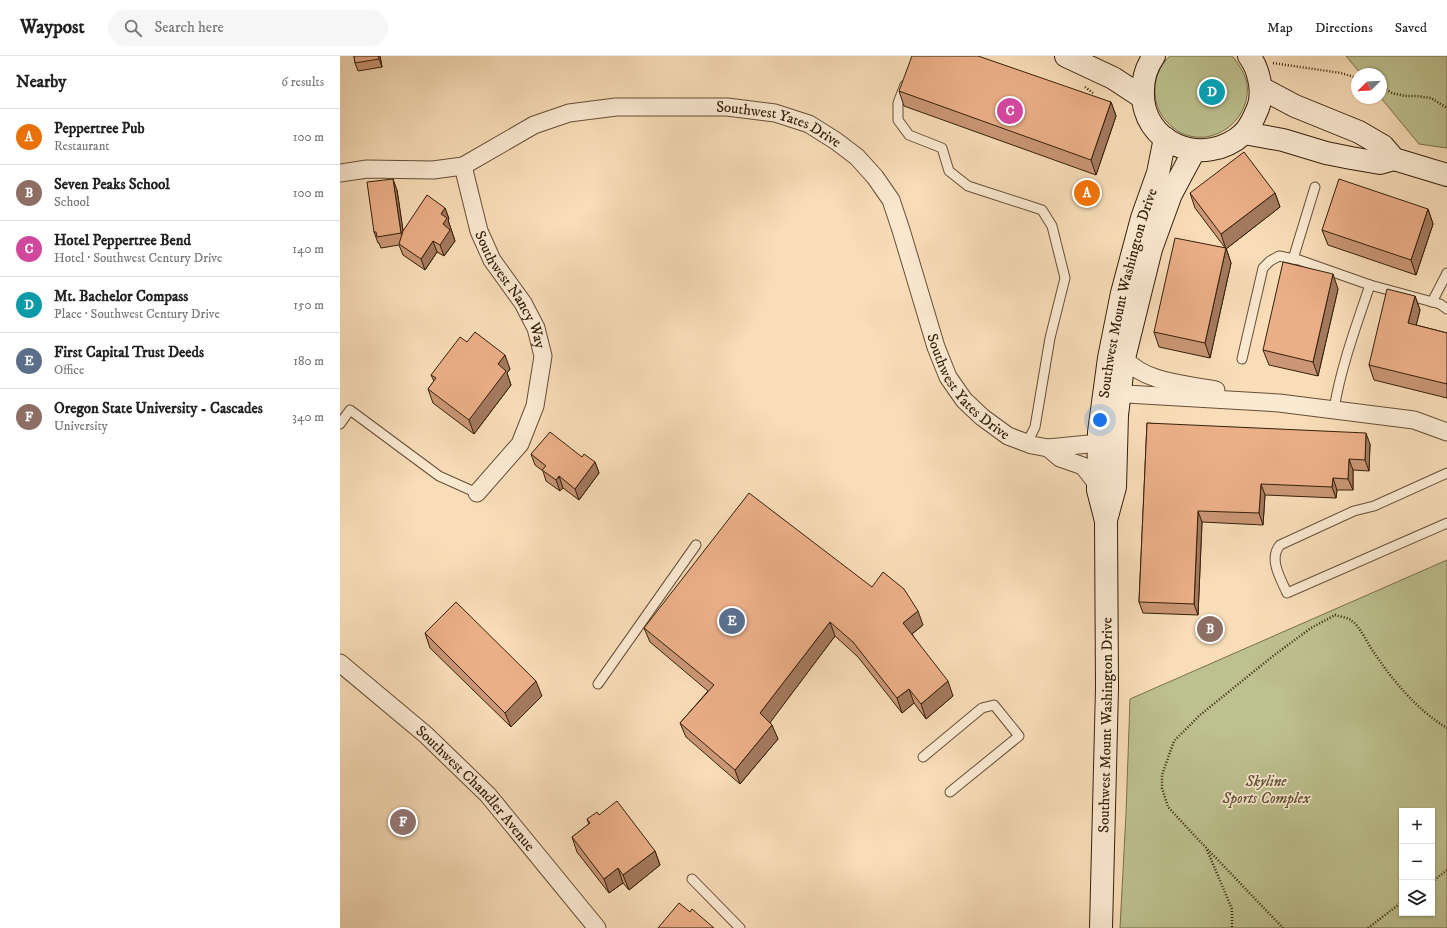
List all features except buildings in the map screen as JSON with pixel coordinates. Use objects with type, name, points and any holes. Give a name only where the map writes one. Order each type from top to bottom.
[{"type":"main road","points":[[1066,56],[1113,78],[1142,97]]},
{"type":"main road","points":[[1154,56],[1149,63],[1143,80],[1142,97],[1146,112],[1154,127],[1165,138],[1178,146],[1194,151],[1212,150],[1229,144],[1244,134],[1253,120],[1259,105],[1260,88],[1257,72],[1249,56]]},
{"type":"main road","points":[[1260,88],[1295,106],[1359,132],[1383,146],[1394,159]]},
{"type":"main road","points":[[1244,134],[1283,140],[1326,153],[1380,163],[1394,159],[1447,175]]},
{"type":"main road","name":"Southwest Mount Washington Drive","points":[[1106,521],[1115,486],[1117,416],[1112,393],[1122,293],[1142,218],[1158,173],[1165,138]]},
{"type":"main road","name":"Southwest Mount Washington Drive","points":[[1100,928],[1107,688],[1106,521],[1098,490],[1099,443],[1112,393],[1124,358],[1151,249],[1171,194],[1194,151]]},
{"type":"street","name":"Southwest Yates Drive","points":[[340,174],[367,169],[433,170],[463,166],[534,125],[569,113],[616,107],[727,107],[775,113],[809,124],[836,141],[857,158],[875,177],[891,200],[936,347],[948,377],[964,400],[982,417],[1008,436],[1027,443],[1048,448],[1099,443]]},
{"type":"street","name":"Southwest Nancy Way","points":[[463,166],[479,231],[492,260],[523,303],[536,328],[543,356],[535,406],[520,444],[477,493]]},
{"type":"street","points":[[1124,358],[1131,366],[1151,377],[1279,403]]},
{"type":"street","points":[[1112,393],[1279,403],[1414,420],[1447,432]]},
{"type":"street","name":"Southwest Yates Drive","points":[[1048,448],[1060,458],[1083,466],[1094,480],[1098,490]]},
{"type":"street","name":"Southwest Chandler Avenue","points":[[340,663],[426,735],[488,795],[597,928]]},
{"type":"lane","points":[[908,76],[898,103],[898,120],[909,135],[942,148],[949,171],[968,186],[1042,210],[1052,226],[1065,278],[1050,338],[1034,427],[1027,443]]},
{"type":"lane","points":[[1293,259],[1314,188]]},
{"type":"lane","points":[[1242,359],[1263,268],[1270,261],[1279,256],[1293,259],[1370,285],[1440,304],[1447,309]]},
{"type":"lane","points":[[1432,302],[1447,273]]},
{"type":"lane","points":[[1334,410],[1350,343],[1370,285]]},
{"type":"lane","points":[[340,424],[350,410],[439,476],[477,493]]},
{"type":"lane","points":[[1447,473],[1374,506],[1354,511],[1280,545],[1276,550],[1276,568],[1287,593],[1447,524]]},
{"type":"lane","points":[[598,684],[696,545]]},
{"type":"lane","points":[[923,757],[982,708],[994,705],[1019,736],[950,792]]},
{"type":"lane","points":[[692,879],[740,928]]},
{"type":"path","points":[[1272,63],[1341,72],[1351,76]]},
{"type":"path","points":[[1387,90],[1392,93],[1405,96],[1431,98],[1447,108]]},
{"type":"path","points":[[1284,928],[1168,807],[1162,788],[1162,775],[1174,741],[1200,715],[1273,656],[1311,628],[1335,615],[1351,619],[1359,628],[1373,652],[1391,676],[1414,702],[1433,720],[1447,728]]},
{"type":"path","points":[[1206,847],[1232,909],[1232,928]]},
{"type":"path","points":[[1434,880],[1447,870]]},
{"type":"path","points":[[1368,928],[1399,904]]},
{"type":"green space","points":[[1170,56],[1233,57],[1240,66],[1247,84],[1246,99],[1241,113],[1232,124],[1221,132],[1208,136],[1194,137],[1180,133],[1165,120],[1157,106],[1155,89],[1156,78],[1160,68]]},
{"type":"green space","points":[[1346,56],[1447,56],[1447,148],[1419,144],[1386,104],[1387,68],[1356,68]]},
{"type":"green space","name":"Skyline Sports Complex","points":[[1447,560],[1447,928],[1120,928],[1130,699]]},
{"type":"place","name":"Mt. Bachelor Compass","points":[[1212,92]]},
{"type":"place","name":"Hotel Peppertree Bend","points":[[1010,111]]},
{"type":"place","name":"Peppertree Pub","points":[[1087,193]]},
{"type":"place","name":"First Capital Trust Deeds","points":[[732,621]]},
{"type":"place","name":"Seven Peaks School","points":[[1210,629]]},
{"type":"place","name":"Oregon State University - Cascades","points":[[403,822]]}]
